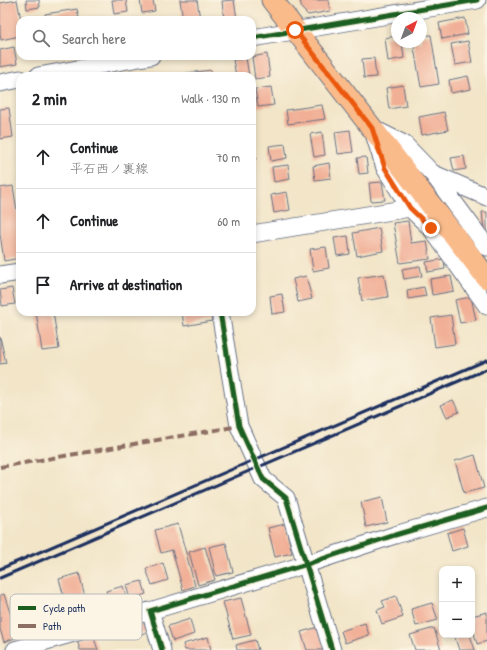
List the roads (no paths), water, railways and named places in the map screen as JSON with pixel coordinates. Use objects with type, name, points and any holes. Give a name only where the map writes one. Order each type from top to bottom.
[{"type":"main road","points":[[272,0],[487,278]]},
{"type":"street","points":[[256,37],[399,7],[477,0]]},
{"type":"street","points":[[61,72],[128,60]]},
{"type":"street","points":[[0,83],[16,80]]},
{"type":"street","points":[[372,128],[404,144],[433,174],[487,247]]},
{"type":"street","points":[[372,128],[385,168],[410,208],[431,228],[487,306]]},
{"type":"street","points":[[433,174],[486,195]]},
{"type":"street","points":[[256,233],[410,208]]},
{"type":"street","points":[[0,275],[16,273]]},
{"type":"street","points":[[221,316],[239,426],[263,479],[286,498],[332,650]]},
{"type":"street","points":[[142,612],[307,564],[395,535],[487,508]]},
{"type":"street","points":[[150,610],[162,650]]},
{"type":"street","points":[[15,650],[49,640]]},
{"type":"railway","points":[[0,569],[487,360]]},
{"type":"railway","points":[[0,578],[487,369]]}]
